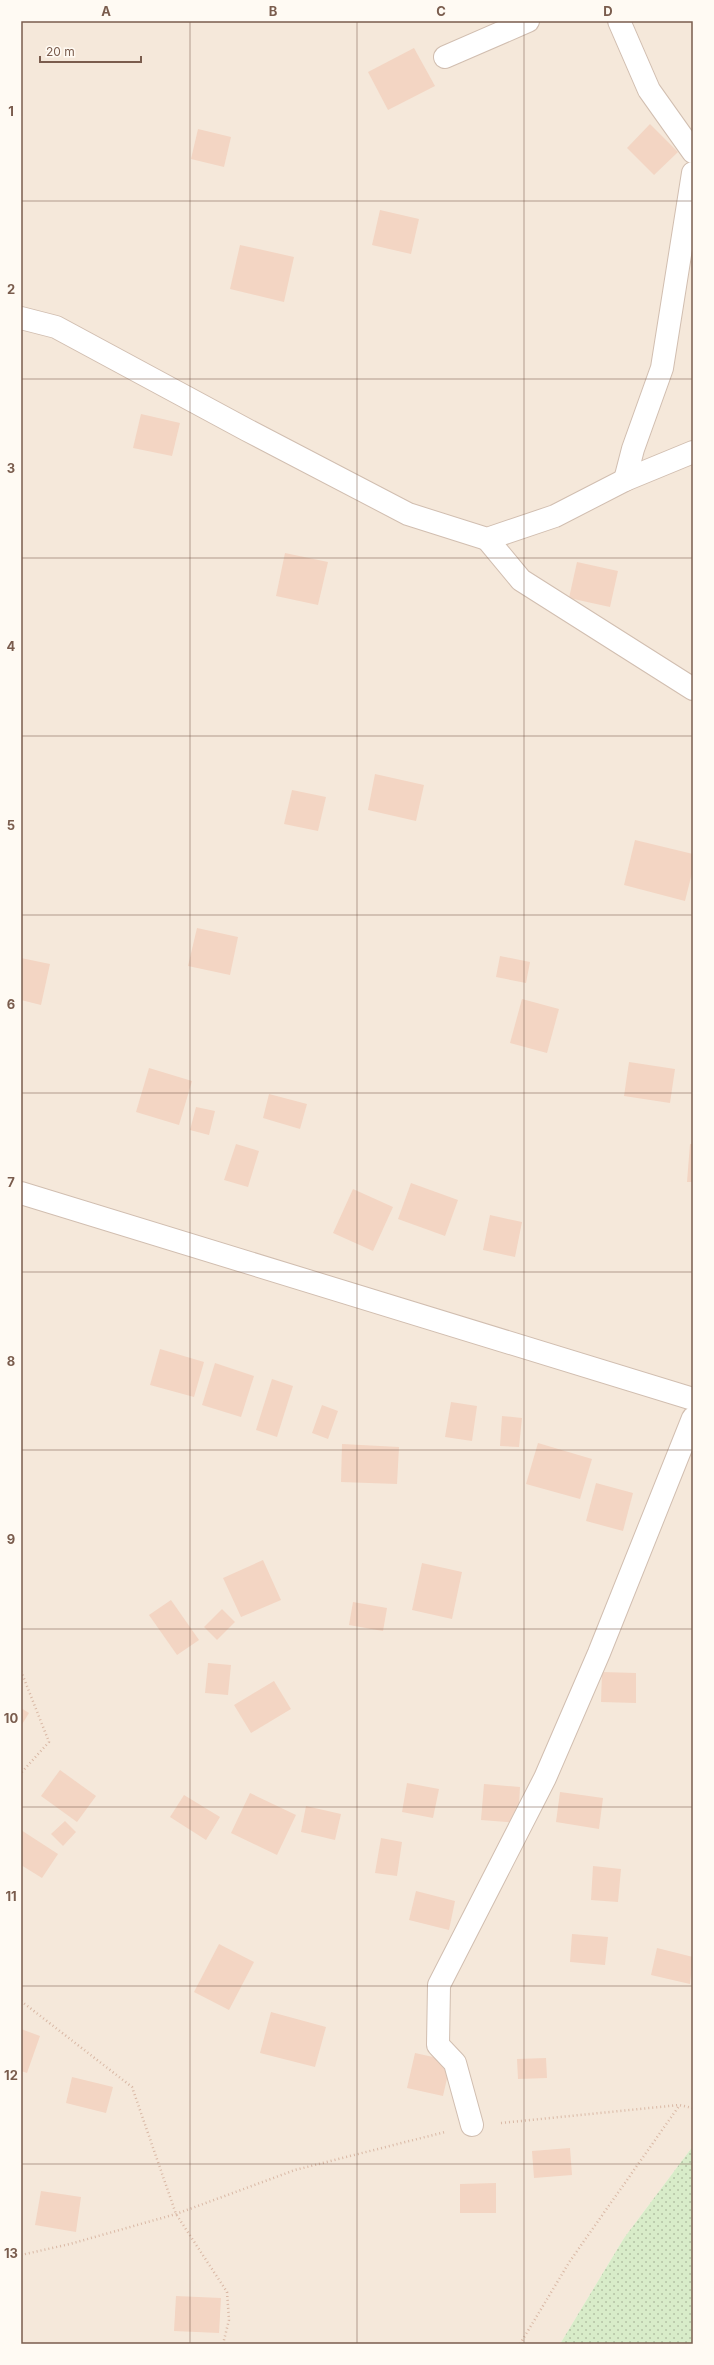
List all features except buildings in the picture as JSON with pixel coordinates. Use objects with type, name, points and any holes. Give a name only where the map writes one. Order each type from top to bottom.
[{"type":"street","points":[[445,57],[528,21]]},
{"type":"street","points":[[619,21],[649,90],[693,152]]},
{"type":"street","points":[[625,480],[633,449],[662,368],[693,173]]},
{"type":"street","points":[[21,318],[56,326],[247,430],[408,514],[486,539],[521,580],[693,689]]},
{"type":"street","points":[[486,539],[555,516],[625,480],[693,452]]},
{"type":"street","points":[[21,1193],[693,1399]]},
{"type":"street","points":[[472,2125],[455,2063],[438,2045],[438,1985],[545,1778],[599,1652],[693,1418]]},
{"type":"path","points":[[21,1671],[49,1742],[21,1773]]},
{"type":"path","points":[[21,2001],[132,2087],[176,2214],[227,2292],[229,2320],[223,2344]]},
{"type":"path","points":[[520,2344],[570,2261],[679,2105]]},
{"type":"path","points":[[21,2255],[70,2244],[176,2214],[295,2170],[472,2125],[679,2105],[693,2108]]},
{"type":"shaded area","points":[[21,21],[693,21],[693,2146],[624,2238],[560,2344],[21,2344]]},
{"type":"green space","points":[[693,2146],[693,2344],[560,2344],[624,2238]]}]
